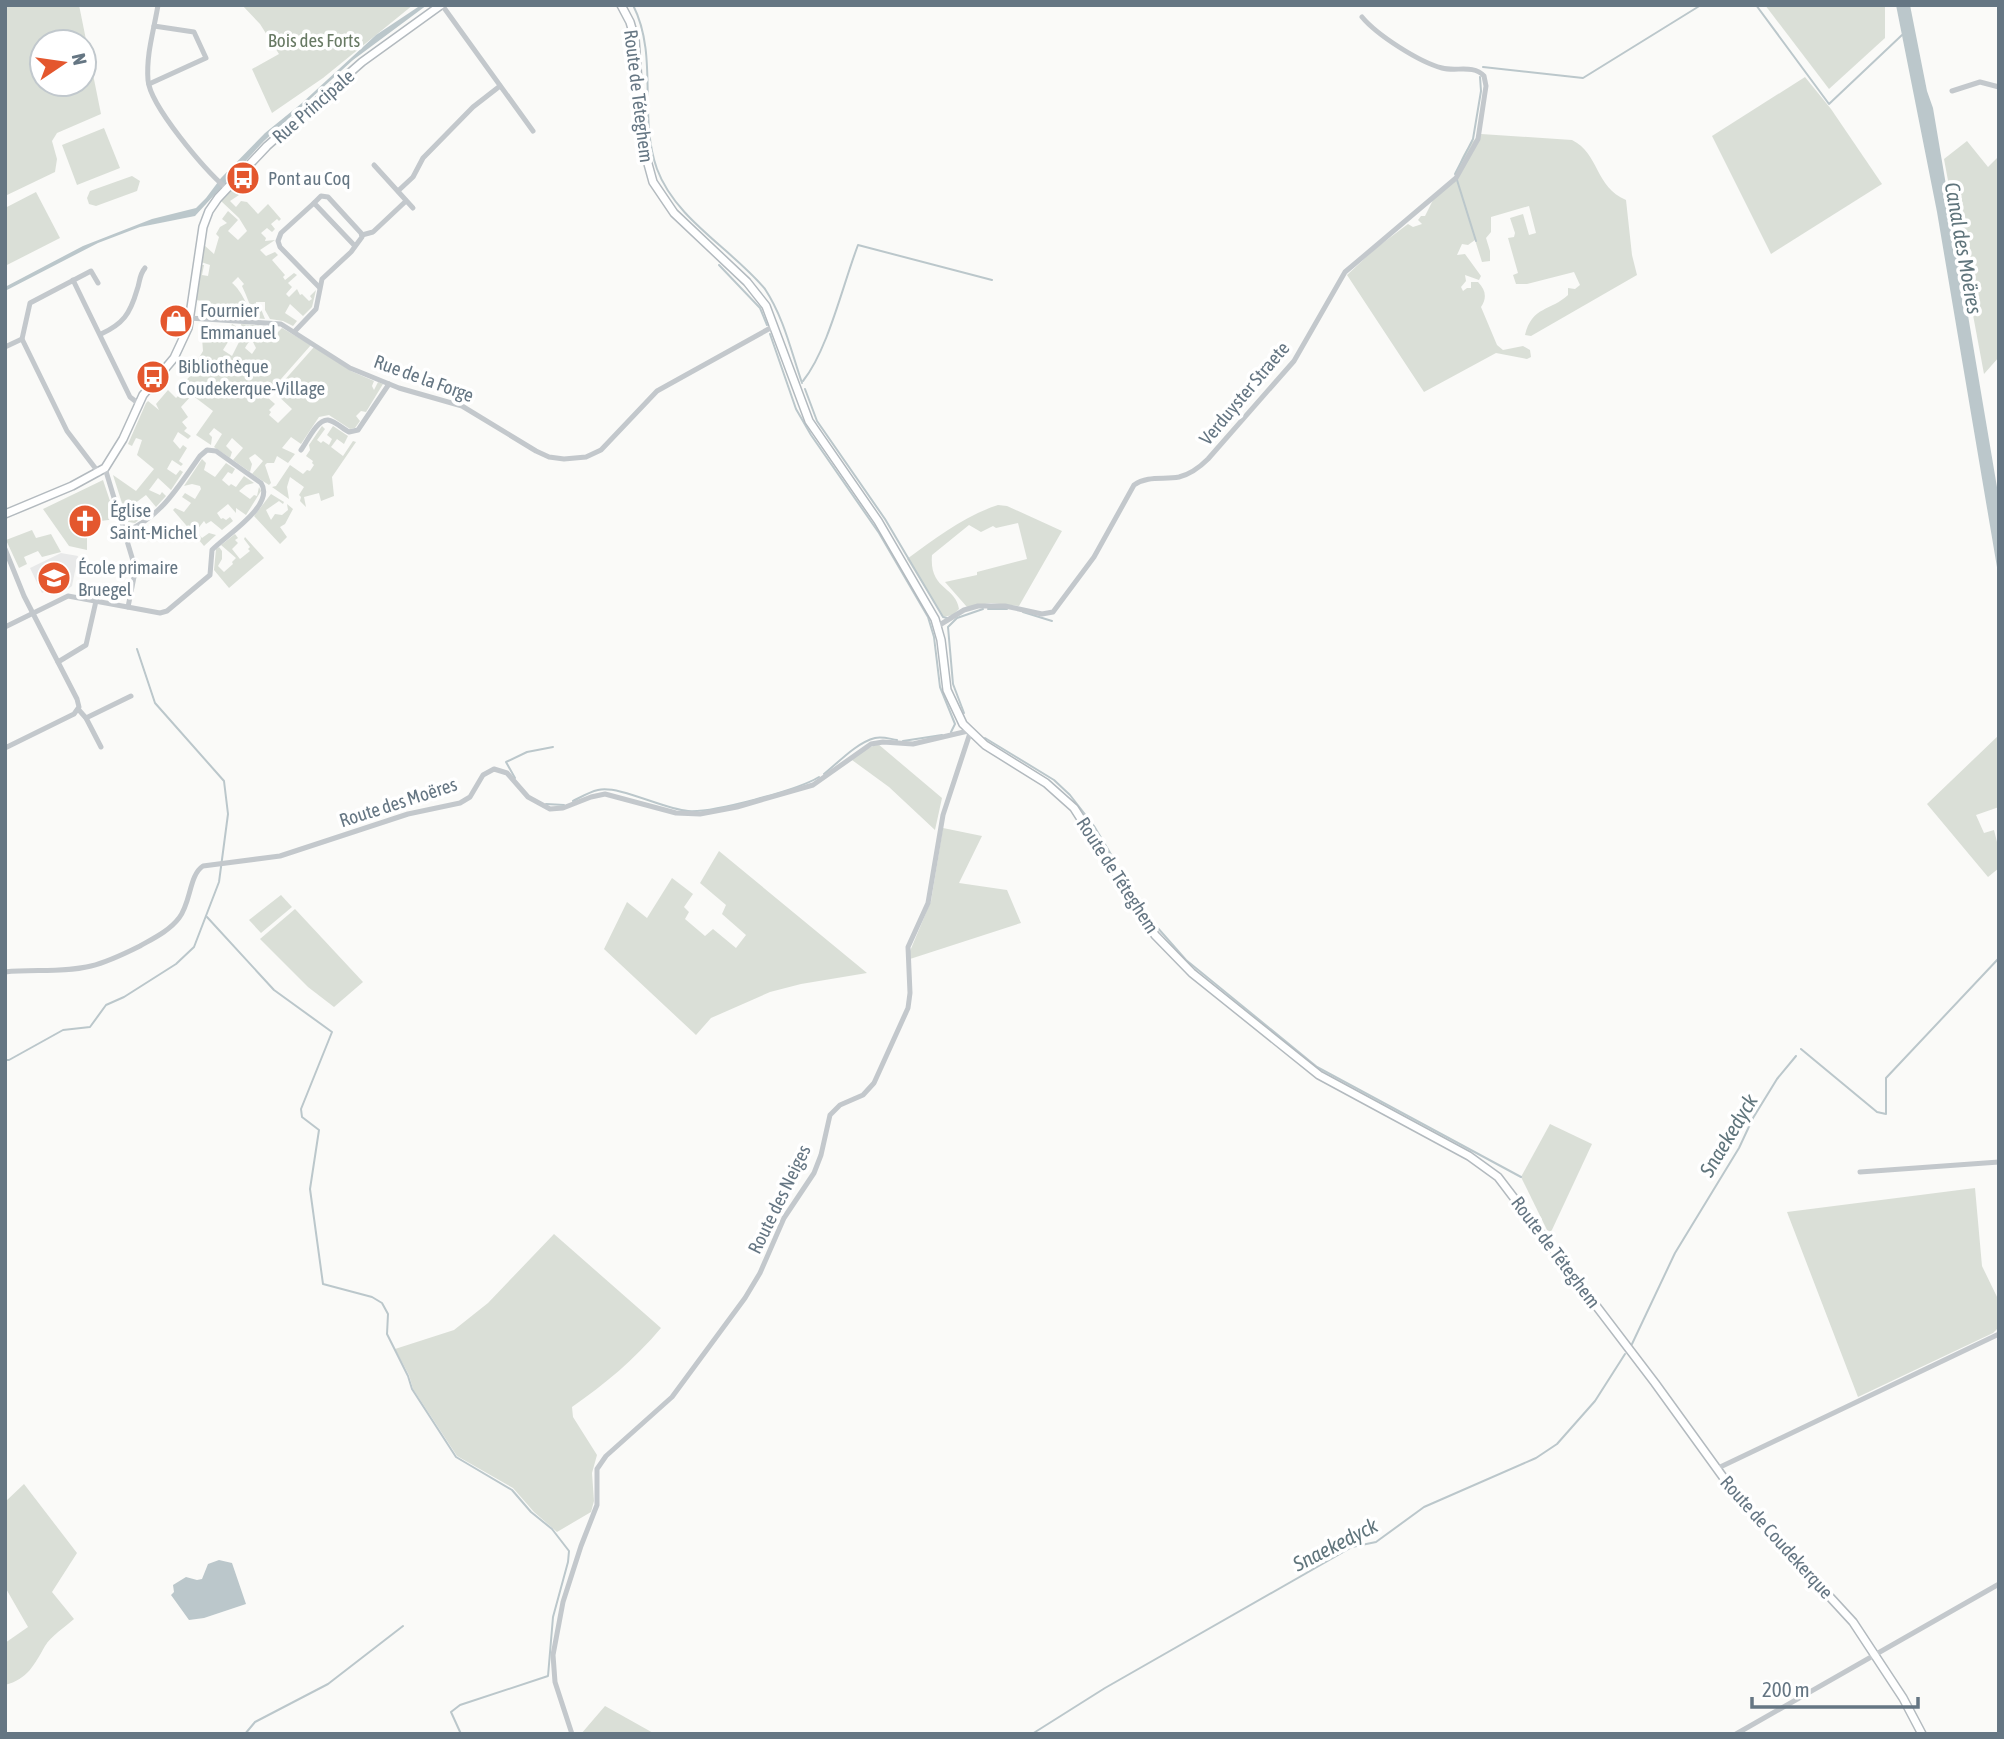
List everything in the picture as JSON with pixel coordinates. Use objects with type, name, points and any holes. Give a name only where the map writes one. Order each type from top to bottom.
[{"type":"main road","name":"Rue Principale","points":[[102,470],[121,444],[145,393],[181,346],[189,318],[204,223],[225,187],[362,62],[442,5]]},
{"type":"main road","name":"Route de Téteghem","points":[[621,5],[635,39],[642,142],[653,182],[674,213],[753,289],[765,306],[775,326],[809,421],[881,525],[938,626],[948,694],[969,732],[992,750],[1046,783],[1070,804],[1087,825],[1155,934],[1192,973],[1324,1078],[1492,1171],[1625,1343]]},
{"type":"main road","points":[[5,514],[102,470]]},
{"type":"main road","name":"Route de Coudekerque","points":[[1625,1343],[1746,1507],[1850,1618],[1876,1655],[1922,1734]]},
{"type":"street","points":[[158,5],[148,54],[149,84],[158,108],[216,180],[225,187]]},
{"type":"street","points":[[442,5],[533,131]]},
{"type":"street","name":"Verduyster Straete","points":[[938,626],[964,610],[982,606],[1009,606],[1042,614],[1055,610],[1096,554],[1134,485],[1146,479],[1184,476],[1208,459],[1291,365],[1336,285],[1348,269],[1457,176],[1478,136],[1486,86],[1484,76],[1474,69],[1448,69],[1434,65],[1390,41],[1362,17]]},
{"type":"street","points":[[149,84],[206,58],[194,32],[154,26]]},
{"type":"street","points":[[1952,91],[1980,82],[1999,87]]},
{"type":"street","points":[[398,191],[412,179],[423,158],[473,107],[500,86]]},
{"type":"street","points":[[374,165],[413,208]]},
{"type":"street","points":[[319,287],[280,247],[278,241],[281,233],[321,196],[326,196],[362,235]]},
{"type":"street","points":[[295,331],[316,309],[322,279],[351,252],[362,235],[373,232],[406,201]]},
{"type":"street","points":[[314,202],[354,245]]},
{"type":"street","points":[[101,334],[124,320],[138,290],[141,272],[145,268]]},
{"type":"street","points":[[97,283],[91,271],[29,305],[22,339],[69,435],[102,470],[125,532],[135,570],[128,607]]},
{"type":"street","points":[[74,280],[130,397],[139,404]]},
{"type":"street","name":"Rue de la Forge","points":[[189,318],[274,323],[295,331],[347,366],[389,384],[470,410],[513,439],[546,456],[559,459],[578,459],[594,454],[607,445],[641,405],[662,388],[775,326]]},
{"type":"street","points":[[5,347],[22,339]]},
{"type":"street","points":[[301,450],[324,421],[330,420],[347,432],[358,430],[389,384]]},
{"type":"street","points":[[5,627],[66,596],[166,612],[208,576],[213,549],[251,516],[264,497],[265,489],[261,483],[216,452],[207,450],[164,506],[139,526],[125,532]]},
{"type":"street","points":[[5,549],[32,613],[77,699],[78,709],[86,718],[101,747]]},
{"type":"street","points":[[58,662],[86,645],[96,601]]},
{"type":"street","points":[[86,718],[131,696]]},
{"type":"street","points":[[5,748],[74,714],[78,709]]},
{"type":"street","name":"Route des Moëres","points":[[5,972],[60,971],[90,967],[117,957],[169,929],[180,918],[199,869],[217,863],[285,855],[412,813],[460,803],[468,799],[483,775],[491,770],[505,772],[528,797],[550,809],[563,808],[606,794],[680,814],[700,814],[729,809],[809,786],[826,778],[859,750],[874,743],[909,744],[969,732]]},
{"type":"street","name":"Route des Neiges","points":[[572,1734],[555,1682],[553,1655],[563,1602],[596,1509],[597,1469],[606,1456],[676,1393],[745,1298],[760,1273],[784,1218],[814,1172],[821,1155],[830,1115],[840,1105],[863,1095],[874,1083],[909,1005],[908,947],[928,903],[943,815],[969,732]]},
{"type":"street","points":[[1860,1172],[1999,1162]]},
{"type":"street","points":[[1716,1469],[1999,1334]]},
{"type":"street","points":[[1736,1734],[1999,1584]]},
{"type":"shaded area","points":[[421,5],[427,5],[353,60],[264,141],[195,216],[140,227],[98,243],[5,291],[5,287],[83,246],[152,219],[196,208],[265,133],[376,35]]},
{"type":"shaded area","points":[[1896,5],[1910,5],[1927,91],[1933,108],[1999,499],[1999,579],[1937,212]]},
{"type":"shaded area","name":"École primaire Bruegel","points":[[61,553],[78,556],[72,586],[68,589],[54,587],[42,593],[30,568]]},
{"type":"shaded area","points":[[219,1560],[232,1563],[246,1604],[204,1618],[189,1620],[171,1595],[174,1592],[173,1585],[186,1577],[202,1579],[208,1564]]},
{"type":"green space","points":[[5,5],[79,5],[84,28],[28,28],[28,98],[98,98],[101,114],[57,133],[52,141],[57,159],[55,172],[5,196]]},
{"type":"green space","name":"Bois des Forts","points":[[242,5],[413,5],[323,78],[272,113],[252,69],[279,54],[260,24]]},
{"type":"green space","points":[[1765,5],[1885,5],[1885,38],[1829,89]]},
{"type":"green space","points":[[1805,77],[1831,109],[1882,184],[1771,254],[1712,136]]},
{"type":"green space","points":[[104,128],[120,168],[77,185],[62,145]]},
{"type":"green space","points":[[1481,134],[1572,140],[1581,146],[1608,187],[1626,200],[1637,275],[1531,336],[1525,335],[1537,314],[1568,295],[1568,288],[1575,289],[1580,285],[1574,272],[1527,284],[1516,284],[1513,275],[1518,273],[1508,238],[1514,237],[1515,233],[1510,218],[1523,214],[1529,235],[1536,233],[1529,206],[1491,217],[1491,232],[1486,238],[1490,261],[1482,262],[1475,240],[1468,245],[1462,244],[1457,255],[1465,254],[1481,276],[1479,280],[1465,275],[1466,281],[1461,287],[1463,291],[1471,288],[1471,282],[1478,282],[1483,288],[1485,297],[1481,307],[1497,345],[1503,350],[1523,346],[1530,350],[1531,357],[1527,359],[1496,353],[1424,392],[1347,275],[1376,248],[1408,224],[1413,227],[1422,224],[1418,220],[1425,216],[1434,198],[1459,173],[1460,162],[1466,151]]},
{"type":"green space","points":[[1967,141],[1988,167],[1999,156],[1999,357],[1984,374],[1944,159]]},
{"type":"green space","points":[[132,176],[140,181],[137,191],[96,206],[89,204],[87,198],[90,191]]},
{"type":"green space","points":[[231,190],[235,190],[239,195],[230,201],[236,207],[241,201],[247,202],[258,214],[268,204],[281,219],[271,224],[275,229],[272,232],[267,228],[261,233],[266,238],[265,241],[275,240],[260,250],[266,256],[275,252],[278,255],[272,260],[285,275],[285,280],[294,273],[297,275],[288,283],[292,287],[286,294],[289,297],[297,289],[300,295],[309,301],[316,290],[312,307],[303,316],[290,304],[285,313],[297,321],[293,326],[270,319],[265,310],[265,302],[256,302],[256,309],[261,309],[265,319],[254,318],[242,286],[244,284],[238,277],[232,283],[249,309],[250,319],[244,309],[230,304],[230,314],[239,314],[241,308],[245,312],[244,318],[208,317],[209,302],[196,300],[201,265],[204,265],[202,275],[208,276],[210,265],[201,262],[204,245],[214,254],[219,237],[216,234],[220,227],[227,223],[222,219],[228,211],[238,220],[228,231],[238,240],[247,231],[239,218],[221,201]]},
{"type":"green space","points":[[36,192],[60,238],[5,266],[5,208]]},
{"type":"green space","points":[[232,324],[239,328],[238,338],[228,342],[223,350],[232,356],[243,334],[253,329],[248,326],[242,329],[241,324],[276,327],[274,331],[260,333],[251,339],[245,348],[252,354],[256,348],[253,342],[255,339],[275,335],[282,328],[311,345],[266,396],[275,404],[269,410],[269,415],[278,423],[292,409],[274,392],[314,347],[351,371],[374,381],[374,390],[378,382],[383,384],[366,412],[361,411],[356,416],[360,421],[355,428],[350,429],[329,415],[319,417],[301,444],[291,437],[282,448],[295,454],[288,463],[277,456],[274,463],[265,465],[271,483],[269,485],[252,474],[263,461],[255,454],[249,458],[252,464],[250,472],[233,460],[243,448],[232,438],[226,446],[232,452],[230,458],[214,447],[222,434],[214,428],[209,434],[212,437],[211,445],[196,435],[213,411],[192,395],[181,407],[188,417],[182,422],[187,428],[184,431],[191,436],[188,439],[178,432],[173,441],[180,449],[183,445],[187,448],[179,461],[183,464],[181,466],[172,460],[167,469],[176,475],[180,470],[183,472],[171,490],[158,478],[149,490],[160,495],[162,492],[166,496],[156,507],[146,495],[134,504],[141,513],[146,510],[149,512],[135,523],[128,522],[113,475],[136,491],[154,469],[137,455],[142,440],[136,438],[132,446],[128,444],[146,403],[148,401],[159,410],[156,404],[168,390],[176,398],[182,392],[180,387],[190,376],[179,366],[193,368],[203,351],[202,338],[204,342],[209,340],[205,333],[226,337]]},
{"type":"green space","points":[[322,426],[325,429],[317,440],[321,443],[323,441],[329,445],[332,439],[327,435],[333,426],[348,436],[344,444],[337,439],[331,447],[343,456],[353,441],[356,442],[332,477],[334,496],[321,501],[319,493],[304,497],[306,507],[300,501],[299,495],[304,487],[290,477],[287,487],[289,499],[272,487],[276,486],[290,465],[303,474],[307,470],[310,471],[314,465],[313,461],[306,456],[310,450],[309,445]]},
{"type":"green space","points":[[202,459],[206,463],[204,470],[215,477],[226,463],[235,469],[232,474],[228,472],[222,480],[229,486],[231,484],[236,487],[244,476],[254,483],[239,491],[250,499],[254,495],[257,496],[259,487],[261,491],[246,515],[236,508],[236,513],[228,504],[217,513],[221,519],[230,517],[233,521],[222,530],[211,521],[206,524],[204,521],[196,531],[202,538],[209,533],[216,535],[204,546],[173,510],[175,508],[184,512],[191,503],[182,497],[185,493],[195,499],[201,489],[200,486],[192,484],[184,486]]},
{"type":"green space","points":[[103,480],[116,519],[93,522],[92,518],[88,519],[83,505],[75,508],[80,536],[96,531],[87,538],[87,550],[69,546],[43,509]]},
{"type":"green space","points":[[271,494],[284,502],[283,504],[279,501],[266,510],[271,520],[275,514],[282,515],[288,510],[287,504],[293,509],[285,524],[280,527],[287,537],[280,544],[254,516]]},
{"type":"green space","points":[[998,505],[1007,506],[1062,531],[1019,606],[991,603],[967,607],[945,582],[1027,559],[1018,523],[996,528],[993,526],[981,532],[969,525],[932,555],[932,566],[938,581],[953,596],[959,609],[953,615],[943,617],[907,559],[962,521]]},
{"type":"green space","points":[[32,530],[36,538],[51,534],[61,552],[42,557],[38,551],[24,557],[27,564],[19,568],[6,540]]},
{"type":"green space","points":[[235,534],[238,543],[232,549],[240,559],[250,551],[245,537],[264,558],[229,588],[214,570],[216,549],[219,547],[222,551],[218,566],[224,572],[236,558],[221,545]]},
{"type":"green space","points":[[1999,735],[1999,807],[1976,815],[1984,833],[1994,830],[1999,850],[1999,868],[1988,877],[1927,804]]},
{"type":"green space","points":[[878,744],[942,798],[935,830],[889,787],[852,760],[864,750]]},
{"type":"green space","points":[[943,828],[982,836],[959,883],[1007,890],[1021,923],[910,959],[910,951],[931,901]]},
{"type":"green space","points":[[719,851],[867,973],[770,992],[711,1018],[696,1035],[604,949],[627,902],[647,918],[672,878],[693,894],[684,907],[689,912],[685,919],[705,936],[713,929],[736,948],[746,935],[722,914],[726,905],[700,883]]},
{"type":"green space","points":[[281,895],[292,907],[261,933],[249,920]]},
{"type":"green space","points":[[295,909],[363,982],[334,1007],[308,987],[260,939]]},
{"type":"green space","points":[[1550,1124],[1592,1144],[1551,1232],[1547,1230],[1521,1177]]},
{"type":"green space","points":[[1975,1188],[1982,1266],[1999,1301],[1999,1327],[1993,1333],[1858,1397],[1787,1212]]},
{"type":"green space","points":[[554,1234],[661,1328],[619,1371],[572,1407],[573,1417],[597,1455],[592,1473],[594,1501],[591,1512],[557,1532],[534,1512],[513,1488],[457,1456],[413,1389],[395,1349],[454,1330],[488,1303]]},
{"type":"green space","points":[[24,1484],[77,1553],[52,1592],[74,1619],[54,1635],[25,1675],[5,1685],[5,1643],[28,1627],[5,1587],[5,1502]]},
{"type":"green space","points":[[605,1706],[655,1734],[581,1734]]},
{"type":"waterway","points":[[633,5],[645,45],[649,129],[657,169],[677,204],[765,289],[782,323],[802,383]]},
{"type":"waterway","points":[[1483,67],[1583,78],[1701,5]]},
{"type":"waterway","points":[[1756,5],[1829,104],[1902,35]]},
{"type":"waterway","points":[[1455,174],[1473,139],[1481,91],[1480,77]]},
{"type":"waterway","points":[[1457,180],[1476,241]]},
{"type":"waterway","points":[[803,381],[827,335],[858,245],[992,280]]},
{"type":"waterway","points":[[719,265],[760,308],[767,325]]},
{"type":"waterway","points":[[770,334],[796,409],[879,533],[928,617],[934,637],[940,687],[955,724],[951,732]]},
{"type":"waterway","points":[[805,389],[817,421],[885,519],[943,617],[947,618]]},
{"type":"waterway","points":[[964,713],[953,684],[948,627],[957,618],[983,609]]},
{"type":"waterway","points":[[988,609],[1007,609]]},
{"type":"waterway","points":[[1023,612],[1052,621]]},
{"type":"waterway","points":[[5,1060],[63,1030],[90,1027],[106,1005],[124,997],[176,964],[194,947],[219,882],[228,814],[224,781],[155,703],[137,649]]},
{"type":"waterway","points":[[903,741],[942,735]]},
{"type":"waterway","points":[[824,774],[854,748],[868,740],[880,737],[897,740]]},
{"type":"waterway","points":[[985,738],[1054,780],[1070,795],[1094,826],[1149,918],[1186,960],[1317,1067],[1521,1177]]},
{"type":"waterway","points":[[515,778],[506,762],[527,752],[553,747]]},
{"type":"waterway","points":[[573,801],[595,791],[607,789],[678,809],[700,811],[775,794],[819,777]]},
{"type":"waterway","points":[[546,804],[564,805]]},
{"type":"waterway","points":[[207,917],[274,990],[332,1032],[301,1109],[302,1117],[319,1130],[310,1189],[323,1284],[372,1297],[382,1303],[388,1314],[387,1334],[412,1389],[456,1457],[512,1490],[531,1512],[552,1529],[569,1551],[553,1617],[548,1676],[460,1705],[451,1712],[461,1734]]},
{"type":"waterway","name":"Snaekedyck","points":[[1801,1049],[1877,1112],[1886,1114],[1886,1078],[1999,958]]},
{"type":"waterway","name":"Snaekedyck","points":[[1632,1344],[1675,1253],[1739,1148],[1753,1118],[1777,1079],[1796,1056]]},
{"type":"waterway","name":"Snaekedyck","points":[[1032,1734],[1105,1688],[1352,1547],[1376,1542],[1424,1507],[1536,1458],[1557,1444],[1595,1401],[1625,1354]]},
{"type":"waterway","points":[[245,1734],[255,1722],[328,1684],[403,1626]]},
{"type":"place","name":"Pont au Coq","points":[[243,178]]},
{"type":"place","name":"Fournier Emmanuel","points":[[176,321]]},
{"type":"place","name":"Bibliothèque Coudekerque-Village","points":[[153,377]]},
{"type":"place","name":"Église Saint-Michel","points":[[85,521]]},
{"type":"place","name":"École primaire Bruegel","points":[[54,578]]},
{"type":"water label","name":"Canal des Moëres","points":[[1964,248]]}]
